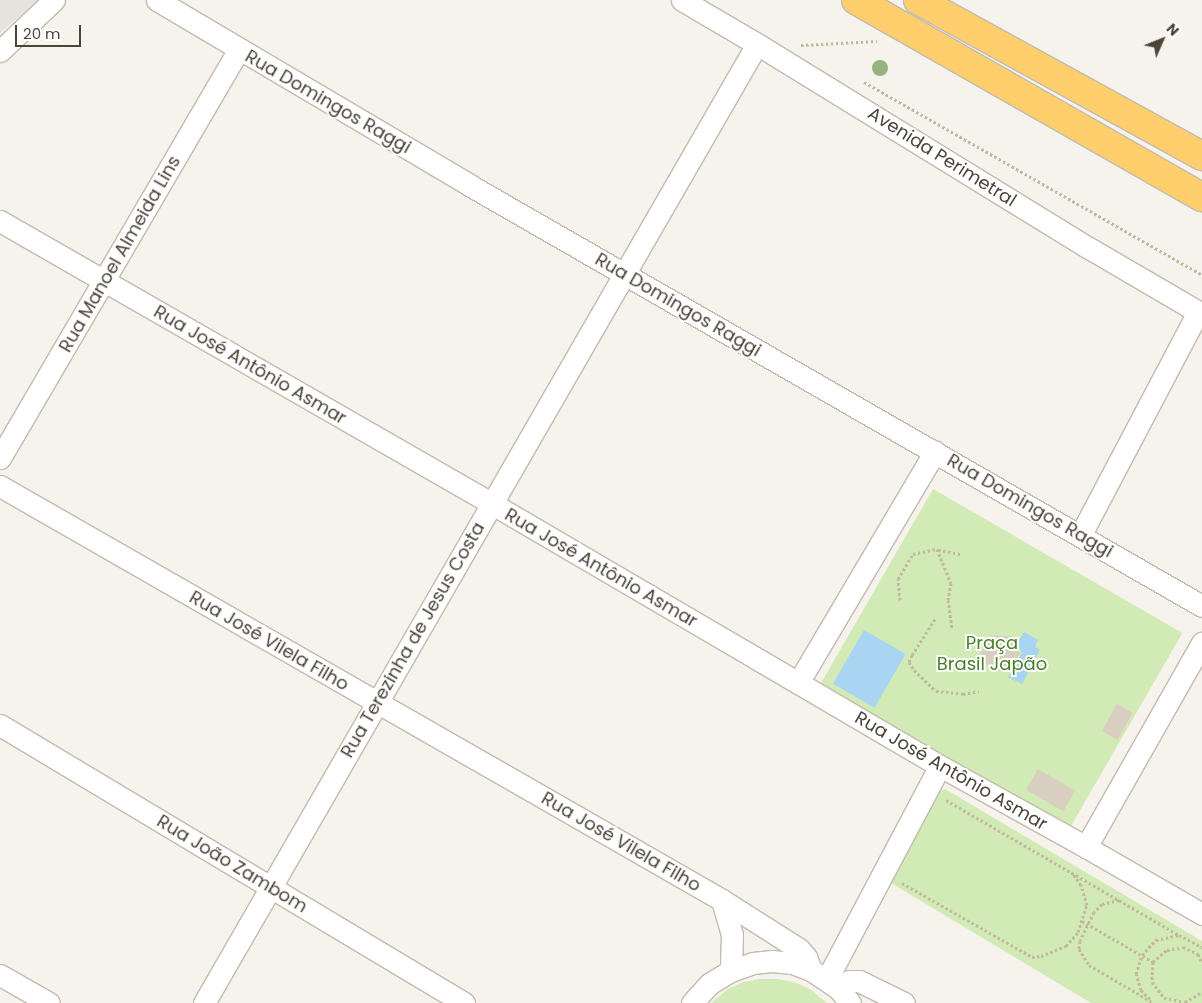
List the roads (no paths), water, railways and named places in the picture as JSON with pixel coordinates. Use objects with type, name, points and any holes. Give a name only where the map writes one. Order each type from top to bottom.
[{"type":"highway","points":[[856,0],[1202,197]]},
{"type":"highway","points":[[918,0],[1202,156]]},
{"type":"street","points":[[0,51],[54,0]]},
{"type":"street","name":"Rua Domingos Raggi","points":[[157,0],[625,273],[1081,534],[1202,606]]},
{"type":"street","name":"Avenida Perimetral","points":[[682,0],[1089,248],[1200,313]]},
{"type":"street","name":"Rua Terezinha de Jesus Costa","points":[[204,1003],[757,44]]},
{"type":"street","name":"Rua Manoel Almeida Lins","points":[[0,458],[239,49]]},
{"type":"street","name":"Rua José Antônio Asmar","points":[[0,221],[491,503],[940,766],[1202,914]]},
{"type":"street","points":[[1081,534],[1200,313]]},
{"type":"street","points":[[798,683],[935,451]]},
{"type":"street","name":"Rua José Vilela Filho","points":[[0,486],[722,900],[799,949],[831,985]]},
{"type":"street","points":[[1086,847],[1202,643]]},
{"type":"street","name":"Rua João Zambom","points":[[0,725],[464,1003]]},
{"type":"street","points":[[831,985],[940,766]]},
{"type":"street","name":"Rua José Vilela Filho","points":[[722,900],[732,935],[731,971]]},
{"type":"street","points":[[692,1003],[709,984],[731,971],[753,963],[772,961],[792,964],[831,985],[859,981],[904,1003]]},
{"type":"street","points":[[0,975],[49,1003]]},
{"type":"water","points":[[864,630],[906,654],[875,708],[833,684]]},
{"type":"water","points":[[1024,632],[1038,640],[1035,647],[1040,650],[1022,684],[1008,677],[1022,653],[1017,644]]},
{"type":"park label","name":"Praça Brasil Japão","points":[[992,654]]}]
